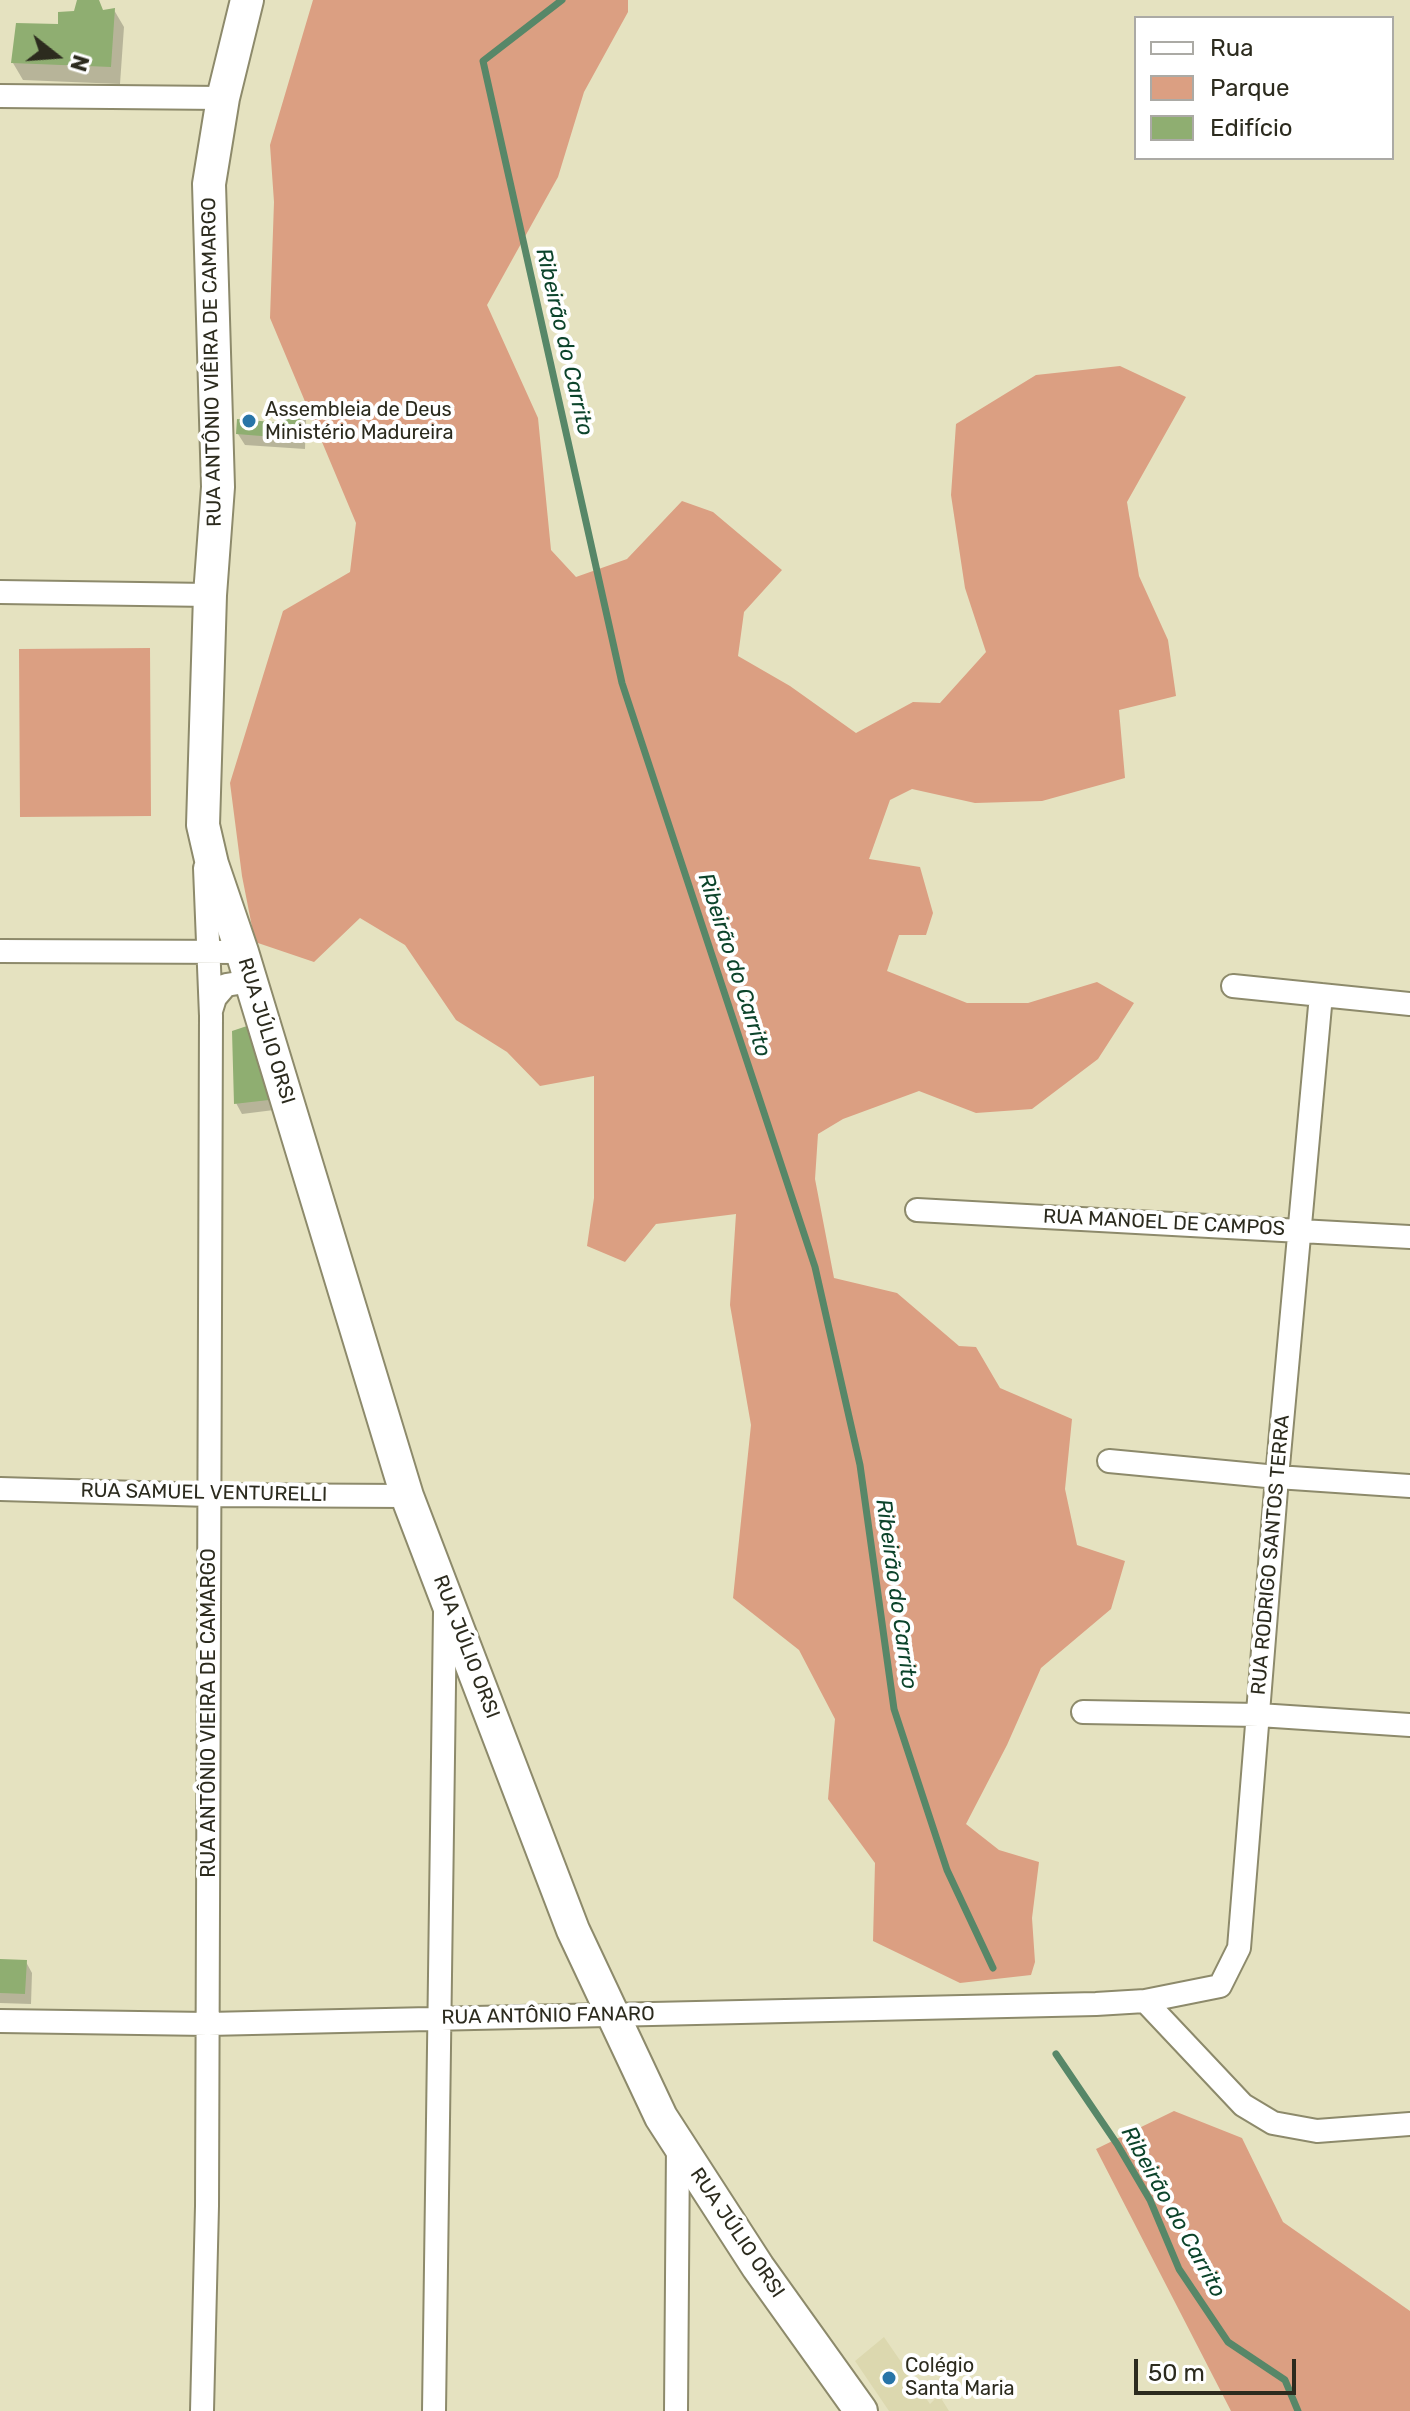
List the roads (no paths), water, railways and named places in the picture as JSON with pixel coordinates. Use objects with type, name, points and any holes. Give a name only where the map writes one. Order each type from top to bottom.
[{"type":"main road","name":"RUA ANTÔNIO VIÊIRA DE CAMARGO","points":[[203,825],[210,595],[218,487],[209,184],[223,98],[247,0]]},
{"type":"main road","name":"RUA JÚLIO ORSI","points":[[203,825],[212,864],[247,967],[407,1496],[573,1930],[661,2117],[758,2267],[861,2411]]},
{"type":"street","points":[[0,96],[223,98]]},
{"type":"street","points":[[0,592],[210,595]]},
{"type":"street","name":"RUA ANTÔNIO VIEIRA DE CAMARGO","points":[[202,2411],[207,2206],[211,1016],[203,825]]},
{"type":"street","points":[[0,951],[208,953],[247,967],[219,990],[211,1016]]},
{"type":"street","points":[[1233,986],[1410,1004]]},
{"type":"street","name":"RUA RODRIGO SANTOS TERRA","points":[[1096,2004],[1145,2001],[1220,1986],[1239,1948],[1277,1477],[1321,995]]},
{"type":"street","name":"RUA MANOEL DE CAMPOS","points":[[917,1210],[1410,1237]]},
{"type":"street","points":[[1109,1461],[1410,1486]]},
{"type":"street","name":"RUA SAMUEL VENTURELLI","points":[[0,1489],[407,1496]]},
{"type":"street","points":[[434,2411],[446,1593]]},
{"type":"street","points":[[1083,1712],[1259,1715],[1410,1725]]},
{"type":"street","points":[[1145,2001],[1243,2105],[1273,2123],[1317,2131],[1410,2124]]},
{"type":"street","name":"RUA ANTÔNIO FANARO","points":[[0,2021],[208,2024],[1096,2004]]},
{"type":"street","points":[[676,2411],[678,2143]]},
{"type":"waterway","name":"Ribeirão do Carrito","points":[[562,0],[483,61],[622,683],[815,1267],[860,1465],[894,1709],[947,1870],[993,1968]]},
{"type":"waterway","name":"Ribeirão do Carrito","points":[[1056,2054],[1117,2144],[1150,2200],[1179,2269],[1228,2342],[1285,2380],[1298,2411]]},
{"type":"place","name":"Assembleia de Deus Ministério Madureira","points":[[249,421]]},
{"type":"place","name":"Colégio Santa Maria","points":[[889,2378]]}]
